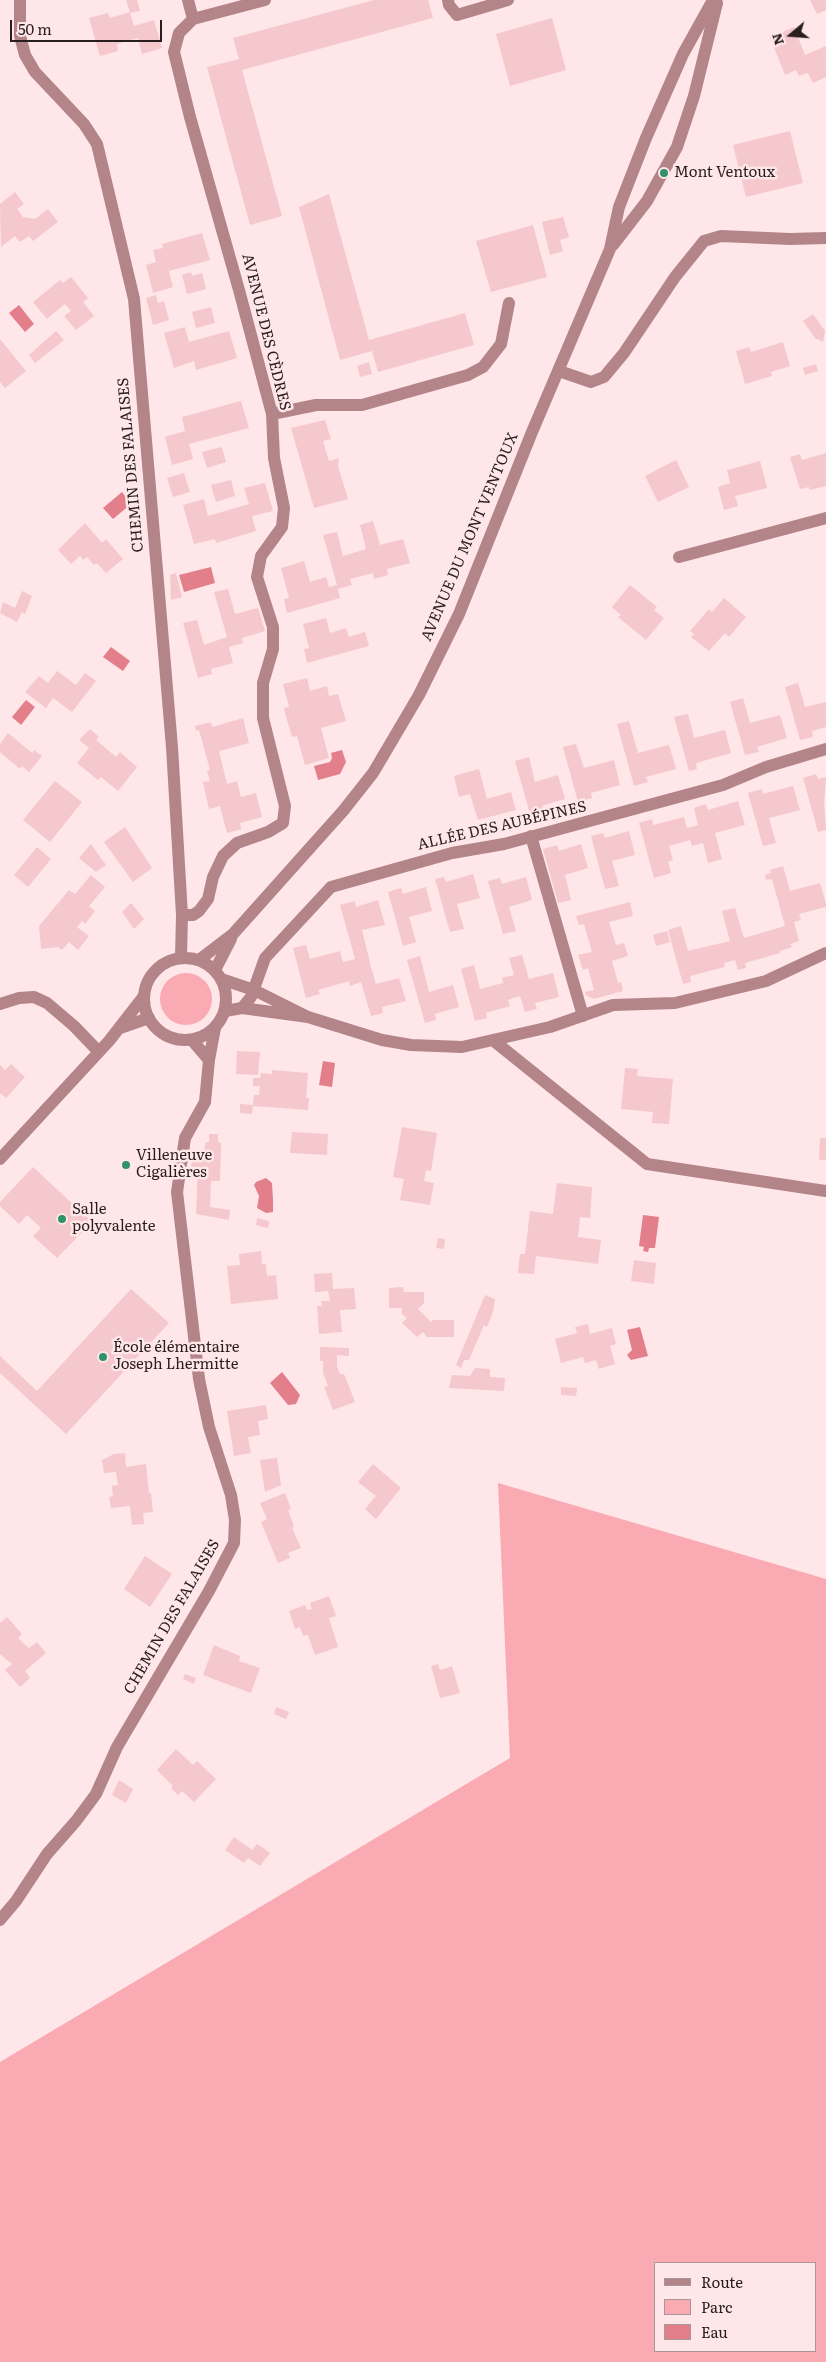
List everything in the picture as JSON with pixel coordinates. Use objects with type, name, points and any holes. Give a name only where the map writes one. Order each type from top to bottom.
[{"type":"street","name":"CHEMIN DES FALAISES","points":[[20,0],[20,36],[25,55],[35,72],[84,124],[97,144],[134,299],[172,747],[182,914],[181,958]]},
{"type":"street","points":[[188,0],[193,19],[265,0]]},
{"type":"street","points":[[448,0],[449,5],[457,15],[508,0]]},
{"type":"street","name":"AVENUE DU MONT VENTOUX","points":[[199,960],[233,934],[343,811],[373,773],[397,736],[459,614],[532,432],[610,249],[619,207],[633,170],[683,54],[713,0]]},
{"type":"street","name":"AVENUE DU MONT VENTOUX","points":[[610,249],[647,200],[677,147],[694,96],[718,0]]},
{"type":"street","name":"AVENUE DES CÈDRES","points":[[182,914],[193,914],[199,911],[208,899],[214,876],[223,856],[236,843],[268,832],[283,822],[285,806],[263,718],[263,683],[273,649],[273,627],[257,577],[261,556],[282,527],[284,508],[274,458],[272,414],[190,117],[174,52],[179,33],[193,19]]},
{"type":"street","points":[[559,371],[590,382],[604,377],[624,353],[675,277],[704,241],[721,236],[807,240],[826,238]]},
{"type":"street","points":[[272,414],[316,405],[362,405],[468,375],[483,367],[501,344],[509,303]]},
{"type":"street","points":[[679,557],[826,518]]},
{"type":"street","name":"ALLÉE DES AUBÉPINES","points":[[242,1008],[251,997],[265,958],[331,886],[452,853],[504,844],[724,786],[766,767],[826,749]]},
{"type":"street","points":[[531,836],[583,1016]]},
{"type":"street","name":"AVENUE DU MONT VENTOUX","points":[[218,975],[233,934]]},
{"type":"street","points":[[0,1158],[120,1028],[144,996],[152,975],[160,967],[181,958],[199,960],[218,975],[254,990],[308,1017],[382,1040],[411,1045],[462,1046],[494,1041],[583,1016],[613,1005],[674,1003],[766,981],[826,953]]},
{"type":"street","points":[[144,996],[149,1018],[154,1026],[171,1038],[192,1040],[204,1036],[215,1028],[225,1011],[226,995],[218,975]]},
{"type":"street","points":[[0,1004],[19,998],[34,998],[47,1003],[74,1026],[99,1052]]},
{"type":"street","points":[[225,1011],[242,1008],[308,1017]]},
{"type":"street","points":[[120,1028],[149,1018]]},
{"type":"street","name":"CHEMIN DES FALAISES","points":[[0,1920],[16,1901],[47,1854],[76,1821],[96,1794],[117,1747],[209,1591],[234,1543],[231,1495],[209,1427],[199,1379],[177,1192],[185,1138],[206,1102],[209,1060],[215,1028]]},
{"type":"street","points":[[192,1040],[209,1060]]},
{"type":"street","points":[[494,1041],[647,1164],[826,1191]]},
{"type":"green space","points":[[181,973],[191,973],[200,977],[208,985],[212,999],[208,1013],[200,1021],[191,1025],[181,1025],[172,1021],[164,1013],[160,1004],[160,994],[164,985],[172,977]]},
{"type":"green space","points":[[498,1483],[826,1579],[826,2362],[0,2362],[0,2062],[510,1758]]},
{"type":"water","points":[[19,305],[34,324],[25,332],[9,313]]},
{"type":"water","points":[[122,492],[131,504],[113,519],[103,508]]},
{"type":"water","points":[[211,567],[215,583],[184,592],[179,575]]},
{"type":"water","points":[[111,647],[130,661],[123,671],[103,657]]},
{"type":"water","points":[[26,700],[35,707],[21,725],[12,717]]},
{"type":"water","points":[[342,750],[346,762],[340,774],[318,780],[314,766],[330,762],[332,758],[331,753]]},
{"type":"water","points":[[323,1061],[335,1063],[332,1087],[319,1085]]},
{"type":"water","points":[[266,1178],[272,1183],[273,1212],[266,1213],[257,1208],[259,1196],[254,1185],[256,1182]]},
{"type":"water","points":[[643,1215],[659,1217],[655,1248],[649,1248],[648,1252],[643,1251],[644,1247],[639,1246]]},
{"type":"water","points":[[640,1327],[648,1356],[631,1360],[627,1355],[632,1350],[627,1330]]},
{"type":"water","points":[[282,1372],[300,1395],[296,1404],[288,1405],[270,1383]]},
{"type":"building","points":[[126,0],[137,0],[140,11],[130,13],[134,26],[154,20],[162,48],[142,54],[138,38],[117,44],[118,51],[100,56],[89,18],[108,13],[110,18],[130,12]]},
{"type":"building","points":[[374,0],[428,0],[433,18],[242,70],[282,216],[250,225],[207,67],[239,59],[233,38]]},
{"type":"building","points":[[810,0],[826,0],[826,10],[817,14]]},
{"type":"building","points":[[552,18],[566,70],[510,86],[496,34]]},
{"type":"building","points":[[794,27],[805,55],[826,46],[826,77],[813,83],[808,73],[799,76],[796,70],[785,75],[770,37]]},
{"type":"building","points":[[790,131],[803,183],[746,197],[733,145]]},
{"type":"building","points":[[15,192],[24,204],[17,209],[23,217],[35,219],[48,209],[58,222],[33,241],[29,236],[20,242],[15,236],[1,247],[0,204]]},
{"type":"building","points":[[329,194],[369,340],[465,313],[474,345],[378,372],[372,351],[340,360],[299,207]]},
{"type":"building","points":[[563,217],[569,237],[560,240],[563,251],[550,255],[542,222]]},
{"type":"building","points":[[533,225],[547,277],[491,292],[476,241]]},
{"type":"building","points":[[202,233],[210,260],[169,271],[173,287],[153,293],[146,265],[156,262],[153,250],[163,248],[162,244]]},
{"type":"building","points":[[191,272],[192,276],[202,273],[206,289],[187,294],[182,275]]},
{"type":"building","points":[[71,277],[88,298],[83,302],[94,316],[76,330],[64,316],[71,311],[65,304],[47,319],[33,302],[60,280],[63,283]]},
{"type":"building","points":[[156,295],[158,303],[164,301],[169,320],[153,325],[146,298]]},
{"type":"building","points":[[211,307],[215,323],[196,328],[192,312]]},
{"type":"building","points":[[813,314],[825,331],[823,342],[815,338],[803,321]]},
{"type":"building","points":[[185,327],[189,342],[229,331],[237,358],[196,370],[194,361],[174,368],[164,333]]},
{"type":"building","points":[[56,331],[64,340],[35,363],[29,355]]},
{"type":"building","points":[[0,339],[26,371],[5,388],[0,382]]},
{"type":"building","points":[[783,342],[790,366],[771,372],[772,376],[745,384],[736,351],[749,347],[751,352]]},
{"type":"building","points":[[369,362],[372,374],[360,377],[357,366]]},
{"type":"building","points":[[816,364],[818,371],[805,375],[803,368]]},
{"type":"building","points":[[241,401],[249,428],[189,444],[193,459],[172,465],[165,437],[185,431],[182,417]]},
{"type":"building","points":[[325,420],[331,439],[323,441],[329,461],[339,458],[338,466],[348,499],[314,508],[291,428]]},
{"type":"building","points":[[222,447],[226,462],[207,468],[202,452]]},
{"type":"building","points":[[826,453],[826,486],[810,490],[809,487],[800,489],[790,457],[800,454],[802,460]]},
{"type":"building","points":[[676,460],[689,487],[658,502],[645,476]]},
{"type":"building","points":[[760,461],[767,488],[735,496],[738,506],[724,510],[718,487],[730,483],[727,470]]},
{"type":"building","points":[[184,473],[190,492],[173,497],[167,478]]},
{"type":"building","points":[[231,480],[235,496],[216,502],[211,485]]},
{"type":"building","points":[[265,483],[273,511],[252,516],[256,531],[216,543],[215,539],[194,544],[183,505],[204,499],[208,516],[249,504],[244,488]]},
{"type":"building","points":[[373,521],[380,545],[403,539],[410,563],[387,569],[388,575],[374,579],[373,573],[350,579],[352,585],[338,589],[340,598],[287,613],[284,599],[289,598],[281,568],[304,561],[310,582],[326,577],[329,587],[337,585],[323,535],[337,532],[343,556],[366,549],[360,525]]},
{"type":"building","points":[[85,523],[102,543],[106,539],[123,559],[106,573],[97,563],[94,565],[87,557],[83,560],[80,556],[71,564],[58,550]]},
{"type":"building","points":[[176,573],[182,597],[171,600],[170,575]]},
{"type":"building","points":[[630,585],[657,607],[654,610],[664,618],[646,640],[618,617],[621,615],[612,607]]},
{"type":"building","points":[[228,589],[235,614],[258,608],[265,631],[242,638],[243,643],[229,647],[233,663],[211,669],[212,674],[198,678],[183,623],[197,620],[204,645],[227,637],[214,592]]},
{"type":"building","points":[[22,591],[32,596],[25,614],[22,612],[17,622],[0,613],[3,602],[15,608]]},
{"type":"building","points":[[724,598],[746,617],[729,637],[725,633],[709,651],[691,637],[694,634],[690,631],[709,609],[712,612]]},
{"type":"building","points":[[326,618],[330,633],[346,628],[349,637],[365,632],[369,646],[307,663],[304,649],[309,648],[303,624]]},
{"type":"building","points":[[57,671],[76,685],[85,673],[96,681],[72,712],[53,698],[46,708],[25,692],[39,676],[48,683]]},
{"type":"building","points":[[307,678],[310,691],[327,686],[329,696],[338,694],[346,721],[321,728],[329,758],[305,765],[297,736],[292,737],[285,713],[284,708],[289,707],[283,684]]},
{"type":"building","points":[[798,683],[805,707],[826,702],[826,727],[812,731],[813,737],[800,740],[785,687]]},
{"type":"building","points":[[743,698],[750,723],[780,715],[787,738],[757,747],[759,752],[745,755],[730,702]]},
{"type":"building","points":[[688,714],[694,738],[725,730],[731,753],[696,763],[697,769],[689,771],[674,717]]},
{"type":"building","points":[[243,718],[249,743],[219,751],[227,784],[237,781],[241,797],[256,793],[262,817],[240,823],[241,829],[227,833],[220,806],[209,809],[203,782],[210,781],[207,771],[210,770],[199,730],[196,731],[195,726],[211,722],[212,727]]},
{"type":"building","points":[[629,721],[638,753],[669,745],[676,769],[646,777],[648,782],[634,786],[617,724]]},
{"type":"building","points":[[90,729],[99,737],[96,740],[116,757],[120,752],[137,767],[118,791],[101,777],[98,780],[77,763],[89,748],[79,740]]},
{"type":"building","points":[[8,733],[32,753],[34,750],[42,756],[29,772],[22,766],[20,769],[0,752],[0,744]]},
{"type":"building","points":[[576,744],[584,768],[614,760],[620,785],[591,793],[592,798],[578,802],[563,747]]},
{"type":"building","points":[[529,757],[535,782],[558,775],[565,799],[542,806],[543,810],[530,814],[515,761]]},
{"type":"building","points":[[479,769],[487,799],[511,792],[516,810],[478,820],[470,794],[459,797],[454,776]]},
{"type":"building","points":[[816,774],[818,779],[826,777],[824,803],[826,830],[818,832],[803,778]]},
{"type":"building","points":[[55,781],[82,802],[50,842],[23,820]]},
{"type":"building","points":[[793,786],[800,810],[769,818],[776,843],[763,846],[748,793],[762,789],[763,794]]},
{"type":"building","points":[[738,801],[745,825],[715,833],[722,859],[708,863],[703,843],[692,846],[690,840],[669,846],[673,860],[668,862],[671,873],[654,878],[639,823],[652,819],[653,825],[684,817],[687,828],[698,825],[694,808],[706,804],[708,810]]},
{"type":"building","points":[[125,827],[152,868],[133,882],[104,842]]},
{"type":"building","points":[[629,831],[635,855],[612,861],[619,886],[605,889],[591,836],[603,833],[605,838]]},
{"type":"building","points":[[91,844],[106,865],[96,872],[79,858]]},
{"type":"building","points":[[581,844],[588,868],[565,875],[571,900],[558,903],[543,849],[557,845],[559,851]]},
{"type":"building","points":[[37,847],[51,859],[28,887],[14,875]]},
{"type":"building","points":[[783,866],[790,891],[820,883],[826,904],[826,907],[799,914],[801,920],[794,922],[799,941],[790,944],[792,947],[780,951],[780,953],[745,963],[746,968],[738,970],[735,960],[724,963],[725,967],[690,976],[691,982],[683,984],[668,930],[681,926],[688,951],[730,941],[722,911],[735,908],[744,938],[785,926],[772,879],[766,880],[765,875],[771,873],[770,870]]},
{"type":"building","points":[[473,874],[480,898],[457,904],[464,929],[450,932],[435,879],[444,877],[446,882]]},
{"type":"building","points":[[91,875],[105,887],[89,906],[95,911],[85,924],[82,921],[77,927],[89,936],[78,950],[69,942],[62,950],[58,947],[41,949],[39,926],[69,890],[75,894]]},
{"type":"building","points":[[526,877],[532,900],[509,907],[516,931],[503,934],[488,881],[500,878],[502,884]]},
{"type":"building","points":[[426,887],[432,911],[409,917],[416,942],[403,946],[388,892],[401,888],[403,894]]},
{"type":"building","points":[[378,900],[385,925],[362,930],[371,967],[376,984],[399,978],[406,1001],[382,1007],[383,1013],[371,1016],[361,982],[350,986],[349,981],[318,990],[320,994],[306,998],[293,948],[306,945],[310,959],[340,951],[343,962],[355,959],[340,905],[355,901],[356,907]]},
{"type":"building","points":[[630,902],[633,916],[609,922],[616,945],[624,943],[628,956],[612,961],[618,983],[621,982],[623,991],[594,999],[586,995],[585,992],[594,990],[588,968],[583,970],[578,955],[592,952],[584,924],[579,925],[576,916]]},
{"type":"building","points":[[131,903],[144,919],[134,929],[122,912]]},
{"type":"building","points":[[667,931],[670,942],[656,946],[653,935]]},
{"type":"building","points":[[522,955],[529,979],[553,973],[559,997],[535,1003],[537,1009],[525,1012],[520,996],[508,1000],[510,1006],[486,1013],[487,1018],[475,1021],[461,969],[474,965],[480,989],[503,983],[502,978],[514,975],[509,958]]},
{"type":"building","points":[[420,956],[429,992],[453,985],[459,1007],[435,1014],[436,1020],[425,1023],[407,960]]},
{"type":"building","points":[[237,1051],[260,1052],[258,1075],[236,1074]]},
{"type":"building","points":[[11,1064],[25,1077],[6,1098],[0,1093],[0,1065],[5,1070]]},
{"type":"building","points":[[625,1068],[638,1069],[637,1076],[673,1079],[669,1124],[652,1123],[653,1112],[621,1109]]},
{"type":"building","points":[[272,1070],[308,1073],[306,1098],[309,1098],[308,1110],[253,1106],[252,1114],[240,1113],[240,1104],[253,1105],[254,1095],[259,1095],[260,1086],[253,1086],[253,1078],[260,1078],[261,1073],[272,1074]]},
{"type":"building","points":[[402,1127],[437,1133],[431,1171],[426,1170],[424,1181],[434,1183],[430,1205],[400,1200],[404,1179],[393,1177]]},
{"type":"building","points":[[292,1132],[328,1134],[327,1155],[290,1153]]},
{"type":"building","points":[[209,1134],[218,1134],[218,1142],[221,1143],[220,1181],[211,1181],[210,1207],[230,1210],[229,1220],[196,1214],[198,1167],[191,1167],[193,1151],[204,1151],[206,1142],[209,1142]]},
{"type":"building","points":[[820,1138],[826,1138],[826,1160],[819,1160]]},
{"type":"building","points":[[33,1167],[92,1222],[57,1258],[33,1236],[41,1228],[27,1215],[19,1224],[0,1206],[0,1202]]},
{"type":"building","points":[[557,1183],[592,1187],[590,1218],[580,1217],[578,1237],[601,1240],[598,1264],[536,1256],[534,1274],[518,1273],[520,1254],[525,1254],[530,1211],[553,1214]]},
{"type":"building","points":[[257,1218],[269,1221],[268,1228],[256,1225]]},
{"type":"building","points":[[438,1238],[445,1239],[444,1249],[436,1248]]},
{"type":"building","points":[[261,1251],[262,1264],[266,1264],[267,1276],[276,1275],[278,1299],[231,1304],[227,1266],[240,1265],[239,1254]]},
{"type":"building","points":[[634,1260],[656,1263],[654,1284],[631,1281]]},
{"type":"building","points":[[332,1273],[333,1289],[354,1288],[356,1309],[340,1310],[342,1332],[319,1334],[317,1306],[322,1306],[321,1301],[330,1301],[328,1291],[315,1292],[314,1274]]},
{"type":"building","points":[[403,1287],[404,1292],[424,1292],[424,1303],[418,1309],[431,1322],[433,1320],[454,1320],[454,1337],[427,1337],[423,1332],[417,1337],[402,1323],[407,1318],[402,1314],[402,1308],[389,1308],[389,1288]]},
{"type":"building","name":"École élémentaire Joseph Lhermitte","points":[[131,1289],[169,1323],[66,1434],[0,1373],[0,1356],[37,1391]]},
{"type":"building","points":[[485,1295],[495,1299],[493,1312],[487,1327],[484,1325],[469,1360],[464,1360],[461,1368],[456,1365]]},
{"type":"building","points":[[588,1324],[590,1334],[612,1328],[616,1344],[610,1346],[615,1364],[599,1369],[596,1360],[585,1363],[583,1357],[561,1363],[555,1339],[577,1333],[575,1327]]},
{"type":"building","points":[[320,1347],[349,1348],[349,1356],[337,1355],[337,1366],[340,1374],[344,1374],[355,1402],[333,1410],[324,1387],[328,1386],[323,1373],[323,1361],[320,1361]]},
{"type":"building","points":[[475,1368],[490,1369],[490,1377],[505,1378],[504,1391],[449,1388],[452,1375],[470,1376]]},
{"type":"building","points":[[561,1387],[577,1388],[576,1396],[561,1395]]},
{"type":"building","points":[[266,1405],[268,1419],[258,1421],[260,1435],[248,1437],[251,1453],[234,1456],[227,1411]]},
{"type":"building","points":[[125,1453],[126,1467],[146,1464],[153,1512],[143,1513],[144,1524],[132,1525],[130,1506],[111,1508],[109,1497],[113,1496],[112,1486],[118,1485],[116,1472],[104,1473],[102,1460],[114,1454]]},
{"type":"building","points":[[277,1458],[281,1485],[265,1492],[260,1460]]},
{"type":"building","points":[[373,1464],[401,1488],[376,1519],[365,1509],[376,1496],[358,1482]]},
{"type":"building","points":[[285,1493],[291,1509],[288,1510],[294,1526],[292,1528],[301,1548],[288,1553],[290,1558],[278,1563],[261,1522],[267,1519],[260,1503]]},
{"type":"building","points":[[145,1556],[172,1574],[150,1607],[124,1589]]},
{"type":"building","points":[[329,1596],[336,1616],[329,1618],[338,1647],[315,1655],[308,1635],[303,1636],[300,1627],[295,1629],[289,1611],[305,1605],[307,1610],[312,1609],[310,1603]]},
{"type":"building","points":[[7,1617],[22,1634],[18,1638],[22,1642],[29,1648],[37,1642],[46,1653],[25,1671],[30,1678],[20,1687],[5,1670],[12,1664],[0,1654],[0,1623]]},
{"type":"building","points":[[214,1645],[240,1656],[239,1661],[260,1668],[251,1693],[203,1675]]},
{"type":"building","points":[[438,1664],[440,1670],[452,1666],[460,1693],[440,1698],[431,1666]]},
{"type":"building","points":[[185,1674],[196,1678],[194,1684],[183,1679]]},
{"type":"building","points":[[276,1707],[289,1712],[286,1719],[274,1714]]},
{"type":"building","points":[[176,1749],[193,1765],[197,1761],[216,1779],[194,1802],[182,1791],[178,1795],[171,1788],[173,1786],[157,1770]]},
{"type":"building","points":[[119,1780],[133,1789],[126,1803],[112,1795]]},
{"type":"building","points":[[234,1837],[252,1850],[257,1844],[270,1853],[260,1866],[248,1858],[244,1863],[225,1850]]},
{"type":"place","name":"Mont Ventoux","points":[[664,173]]},
{"type":"place","name":"Villeneuve Cigalières","points":[[126,1165]]},
{"type":"place","name":"Salle polyvalente","points":[[62,1219]]},
{"type":"place","name":"École élémentaire Joseph Lhermitte","points":[[103,1357]]}]
